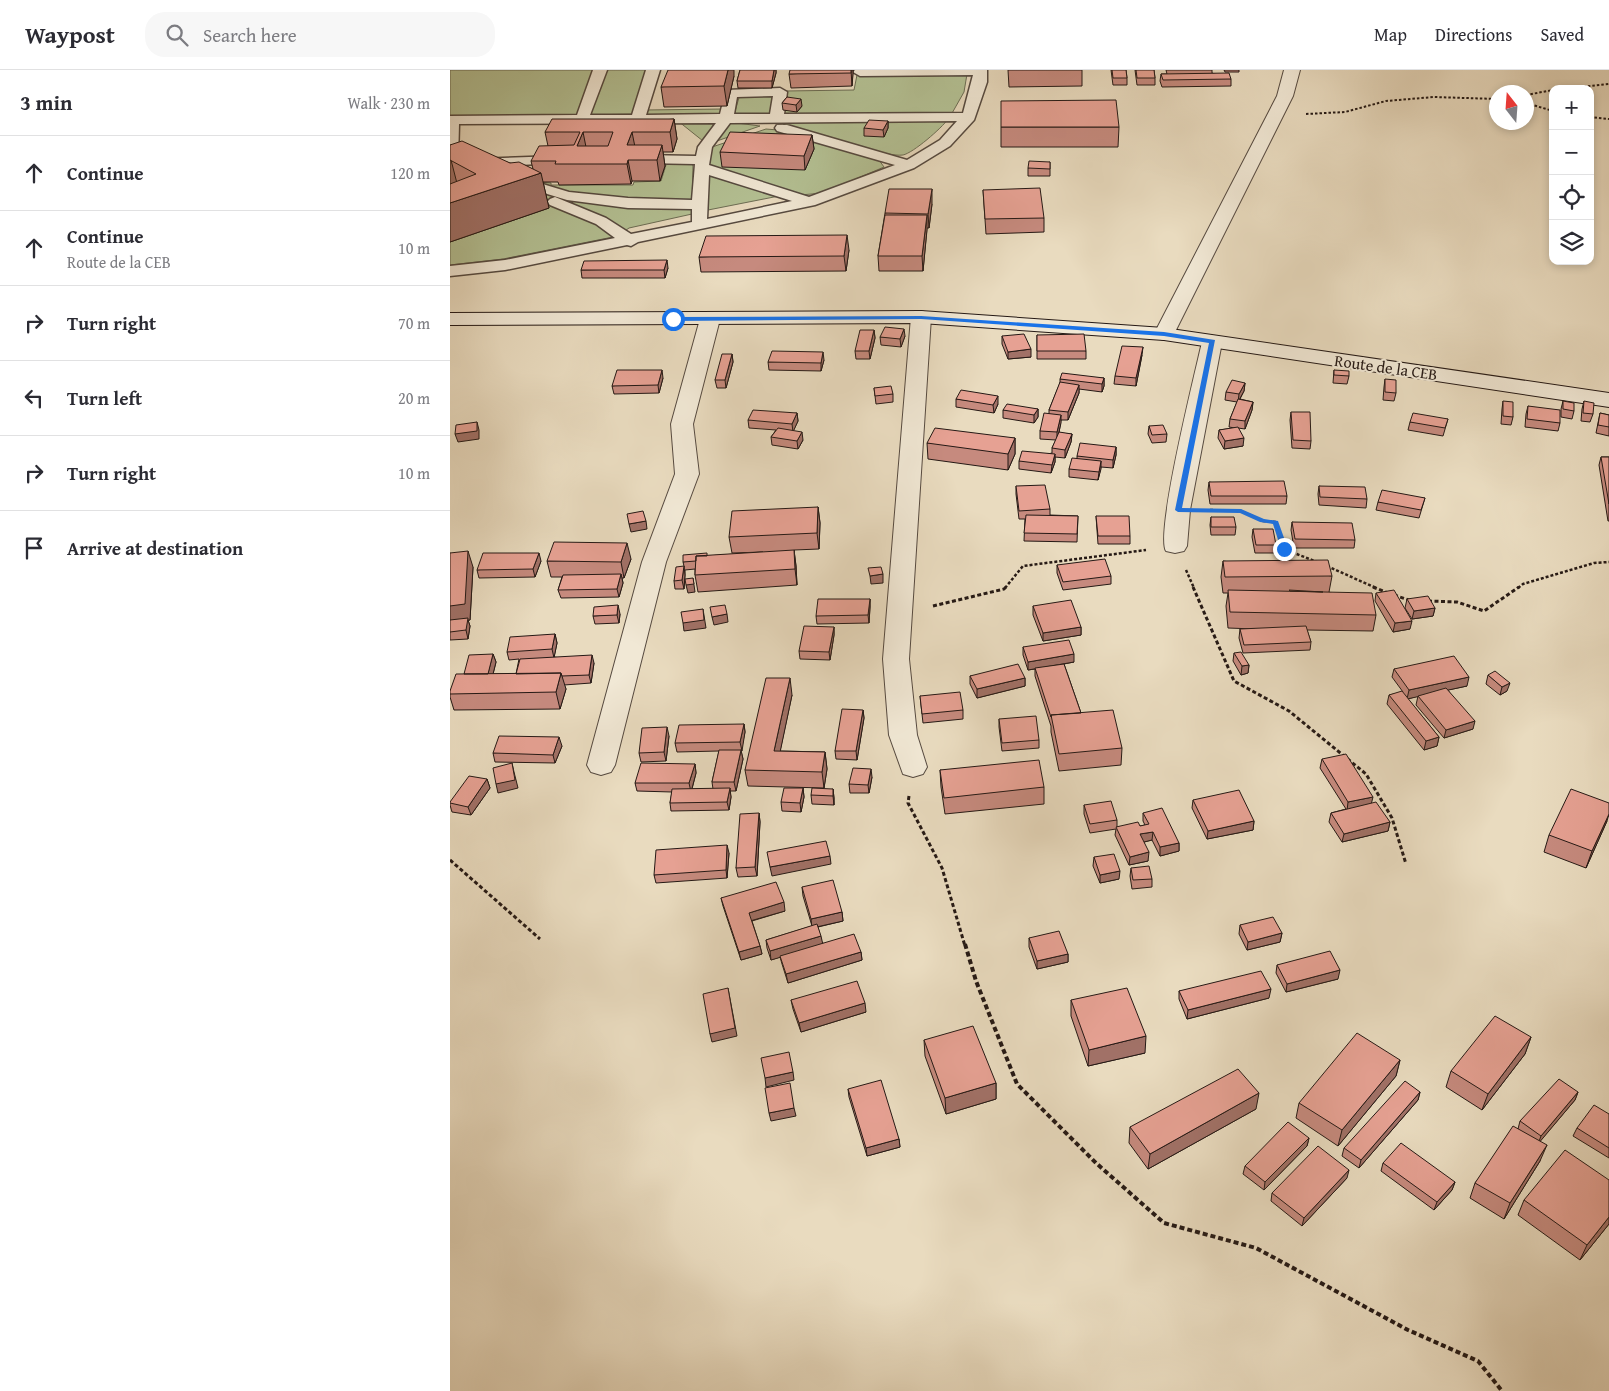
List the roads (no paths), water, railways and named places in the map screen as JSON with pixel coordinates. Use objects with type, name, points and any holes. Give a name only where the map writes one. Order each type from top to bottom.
[{"type":"street","points":[[1164,334],[1286,96],[1292,70]]},
{"type":"street","points":[[912,767],[903,735],[896,659],[921,318]]},
{"type":"street","name":"Route de la CEB","points":[[450,319],[921,318],[1164,334],[1609,400]]},
{"type":"street","points":[[601,765],[618,706],[654,562],[687,474],[682,424],[710,319]]},
{"type":"street","points":[[1175,546],[1178,510],[1212,342]]},
{"type":"lane","points":[[582,119],[600,70]]},
{"type":"lane","points":[[638,119],[653,70]]},
{"type":"lane","points":[[450,271],[505,265],[631,241],[810,202],[909,165],[945,144],[969,117],[980,82],[980,70],[860,72]]},
{"type":"lane","points":[[699,226],[698,205],[703,158],[726,118],[731,92],[780,92],[774,122]]},
{"type":"lane","points":[[747,133],[774,122],[969,117]]},
{"type":"lane","points":[[670,118],[703,158]]},
{"type":"lane","points":[[450,164],[451,120],[726,118],[774,122],[909,165]]},
{"type":"lane","points":[[703,158],[730,138]]},
{"type":"lane","points":[[642,160],[703,158],[810,202]]},
{"type":"lane","points":[[450,164],[557,160]]},
{"type":"lane","points":[[450,164],[486,171],[568,196],[628,203],[698,205]]},
{"type":"lane","points":[[486,171],[601,221],[631,241]]}]
